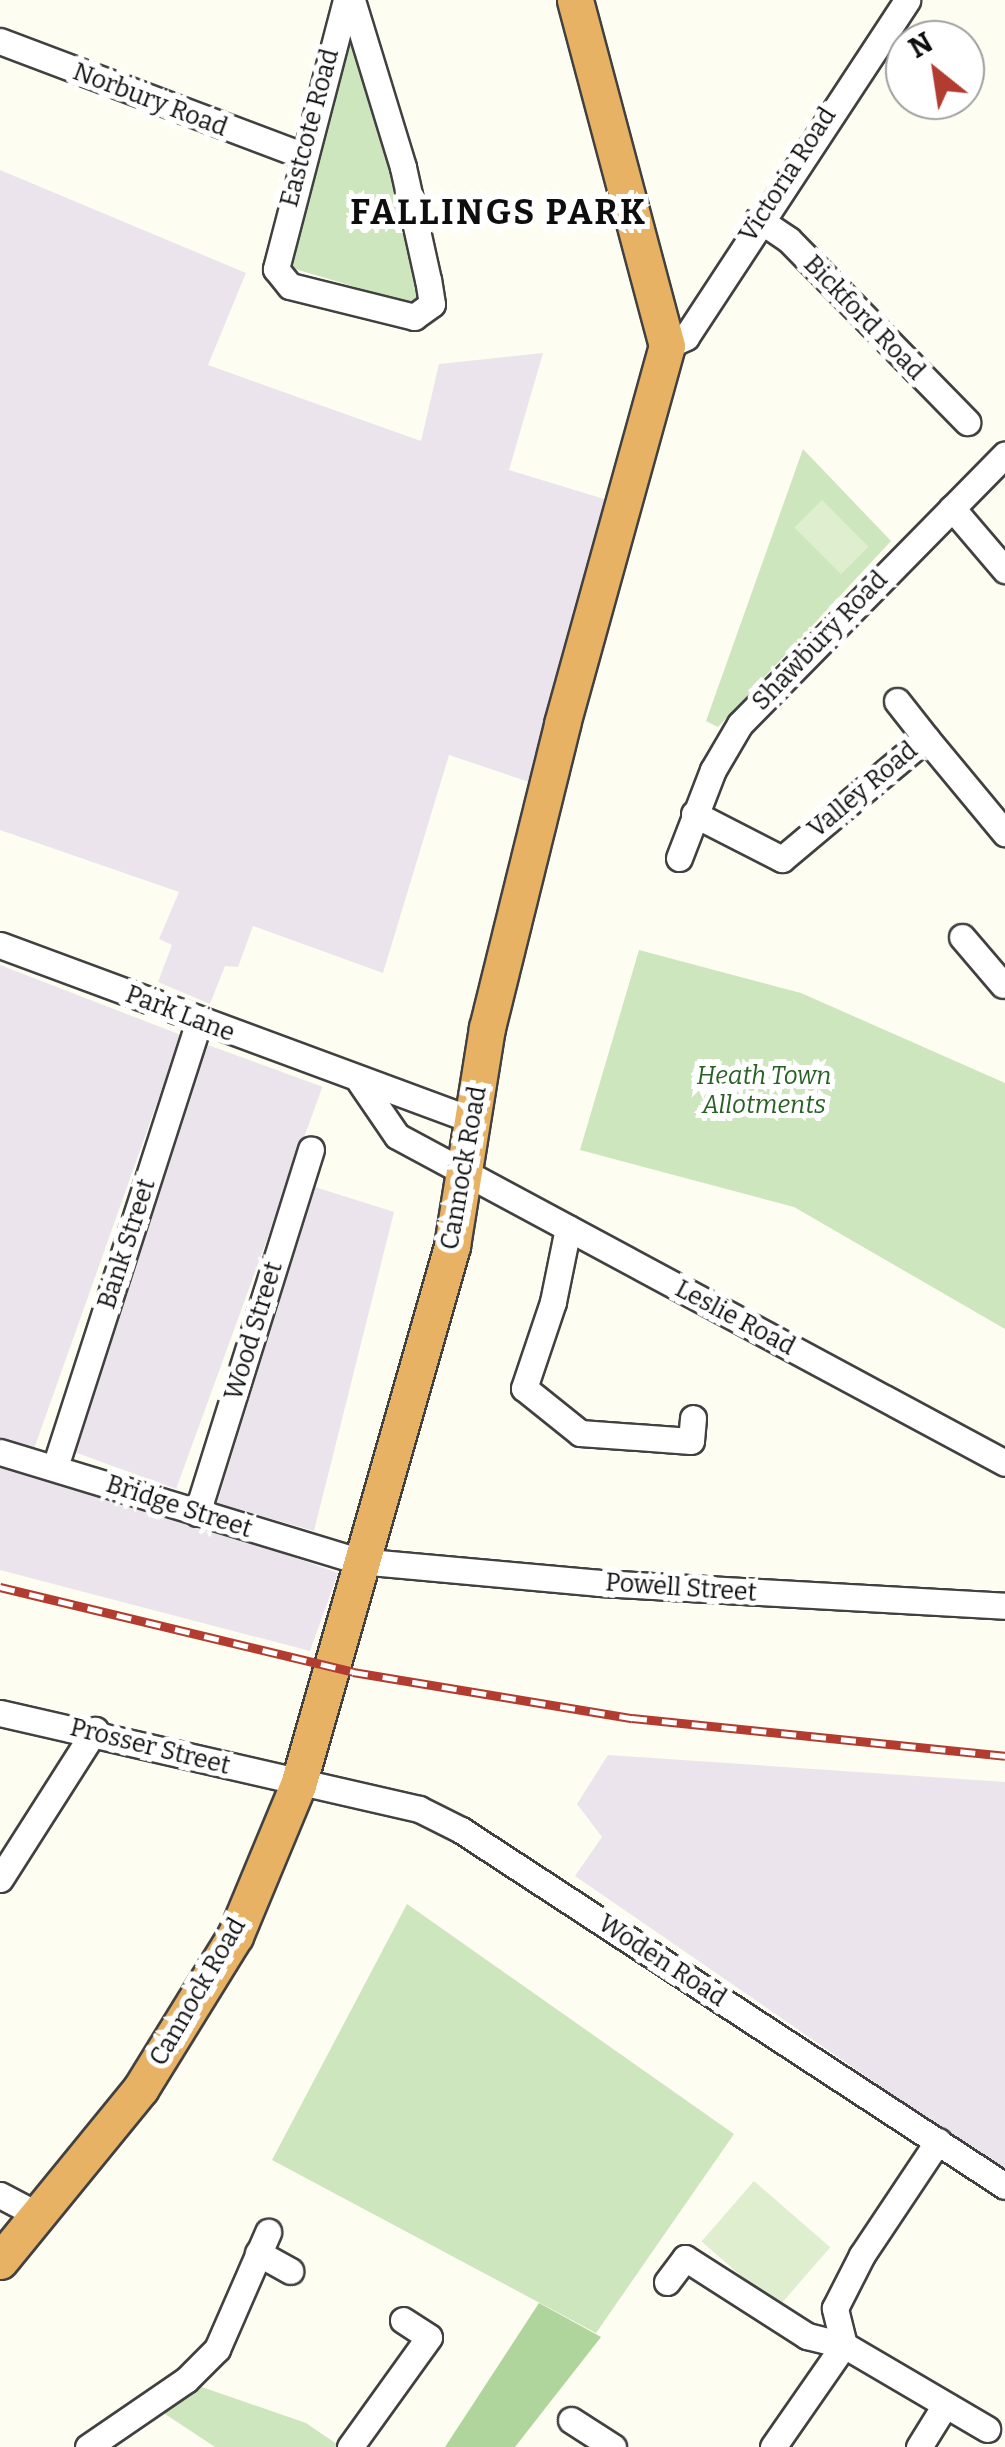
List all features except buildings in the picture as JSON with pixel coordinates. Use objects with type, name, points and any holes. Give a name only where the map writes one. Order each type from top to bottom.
[{"type":"highway","points":[[575,0],[666,346]]},
{"type":"highway","name":"Cannock Road","points":[[0,2261],[141,2088],[191,2013],[235,1936],[298,1785],[358,1561],[452,1246],[487,1028],[562,724],[666,346]]},
{"type":"street","name":"Eastcote Road","points":[[349,0],[402,166],[428,280],[432,304],[414,317],[290,286],[276,269],[301,155],[349,0]]},
{"type":"street","name":"Victoria Road","points":[[666,346],[686,336],[758,219],[908,0]]},
{"type":"street","name":"Norbury Road","points":[[0,41],[301,155]]},
{"type":"street","name":"Bickford Road","points":[[758,219],[789,240],[967,422]]},
{"type":"street","name":"Shawbury Road","points":[[679,858],[694,814],[740,724],[1005,454]]},
{"type":"street","points":[[952,508],[1005,570]]},
{"type":"street","points":[[897,701],[926,738]]},
{"type":"street","name":"Valley Road","points":[[694,814],[782,859],[926,738],[1005,834]]},
{"type":"street","points":[[962,937],[1003,985]]},
{"type":"street","points":[[984,962],[1005,945]]},
{"type":"street","name":"Park Lane","points":[[0,946],[360,1082],[472,1120]]},
{"type":"street","name":"Bank Street","points":[[56,1468],[199,1021]]},
{"type":"street","points":[[360,1082],[397,1136],[466,1172]]},
{"type":"street","name":"Wood Street","points":[[197,1513],[311,1149]]},
{"type":"street","name":"Leslie Road","points":[[466,1172],[1005,1463]]},
{"type":"street","points":[[568,1228],[553,1302],[524,1388],[580,1433],[691,1441],[694,1418]]},
{"type":"street","name":"Bridge Street","points":[[0,1452],[358,1561]]},
{"type":"street","name":"Powell Street","points":[[358,1561],[599,1583],[1005,1606]]},
{"type":"street","name":"Prosser Street","points":[[0,1713],[95,1730],[298,1785]]},
{"type":"street","points":[[0,1878],[95,1730]]},
{"type":"street","name":"Woden Road","points":[[298,1785],[419,1810],[461,1830],[1005,2186]]},
{"type":"street","points":[[773,2447],[844,2345],[836,2308],[862,2255],[938,2141]]},
{"type":"street","points":[[0,2195],[38,2215]]},
{"type":"street","points":[[88,2447],[186,2380],[218,2348],[263,2242],[290,2271]]},
{"type":"street","points":[[667,2282],[685,2258],[807,2336],[844,2345],[987,2429]]},
{"type":"street","points":[[350,2447],[429,2337],[402,2320]]},
{"type":"street","points":[[919,2447],[945,2405]]},
{"type":"street","points":[[571,2420],[613,2447]]},
{"type":"shaded area","points":[[0,170],[246,273],[208,365],[421,441],[439,364],[543,353],[509,470],[614,502],[532,783],[449,755],[383,973],[253,926],[238,967],[225,966],[210,1004],[158,982],[172,945],[159,939],[179,892],[0,830]]},
{"type":"shaded area","points":[[0,965],[181,1035],[29,1463],[338,1573],[310,1651],[0,1570]]},
{"type":"shaded area","points":[[205,1044],[322,1087],[176,1489],[59,1446]]},
{"type":"shaded area","points":[[315,1187],[394,1212],[314,1531],[217,1503]]},
{"type":"shaded area","points":[[608,1755],[1005,1782],[1005,2172],[575,1876],[602,1837],[577,1804]]},
{"type":"green space","points":[[343,30],[354,35],[423,297],[416,305],[285,266]]},
{"type":"green space","points":[[803,449],[891,541],[718,727],[706,721]]},
{"type":"green space","points":[[822,500],[869,547],[841,574],[794,528]]},
{"type":"green space","name":"Heath Town Allotments","points":[[639,950],[801,993],[1005,1083],[1005,1329],[794,1207],[580,1150]]},
{"type":"green space","points":[[407,1904],[734,2134],[596,2333],[272,2160]]},
{"type":"green space","points":[[754,2181],[830,2247],[778,2308],[702,2241]]},
{"type":"green space","points":[[539,2303],[601,2337],[515,2447],[445,2447]]},
{"type":"green space","points":[[193,2384],[306,2423],[341,2447],[215,2447],[162,2412]]},
{"type":"railway","points":[[0,1587],[353,1672],[632,1718],[1005,1756]]},
{"type":"district","name":"FALLINGS PARK","points":[[499,212]]}]
